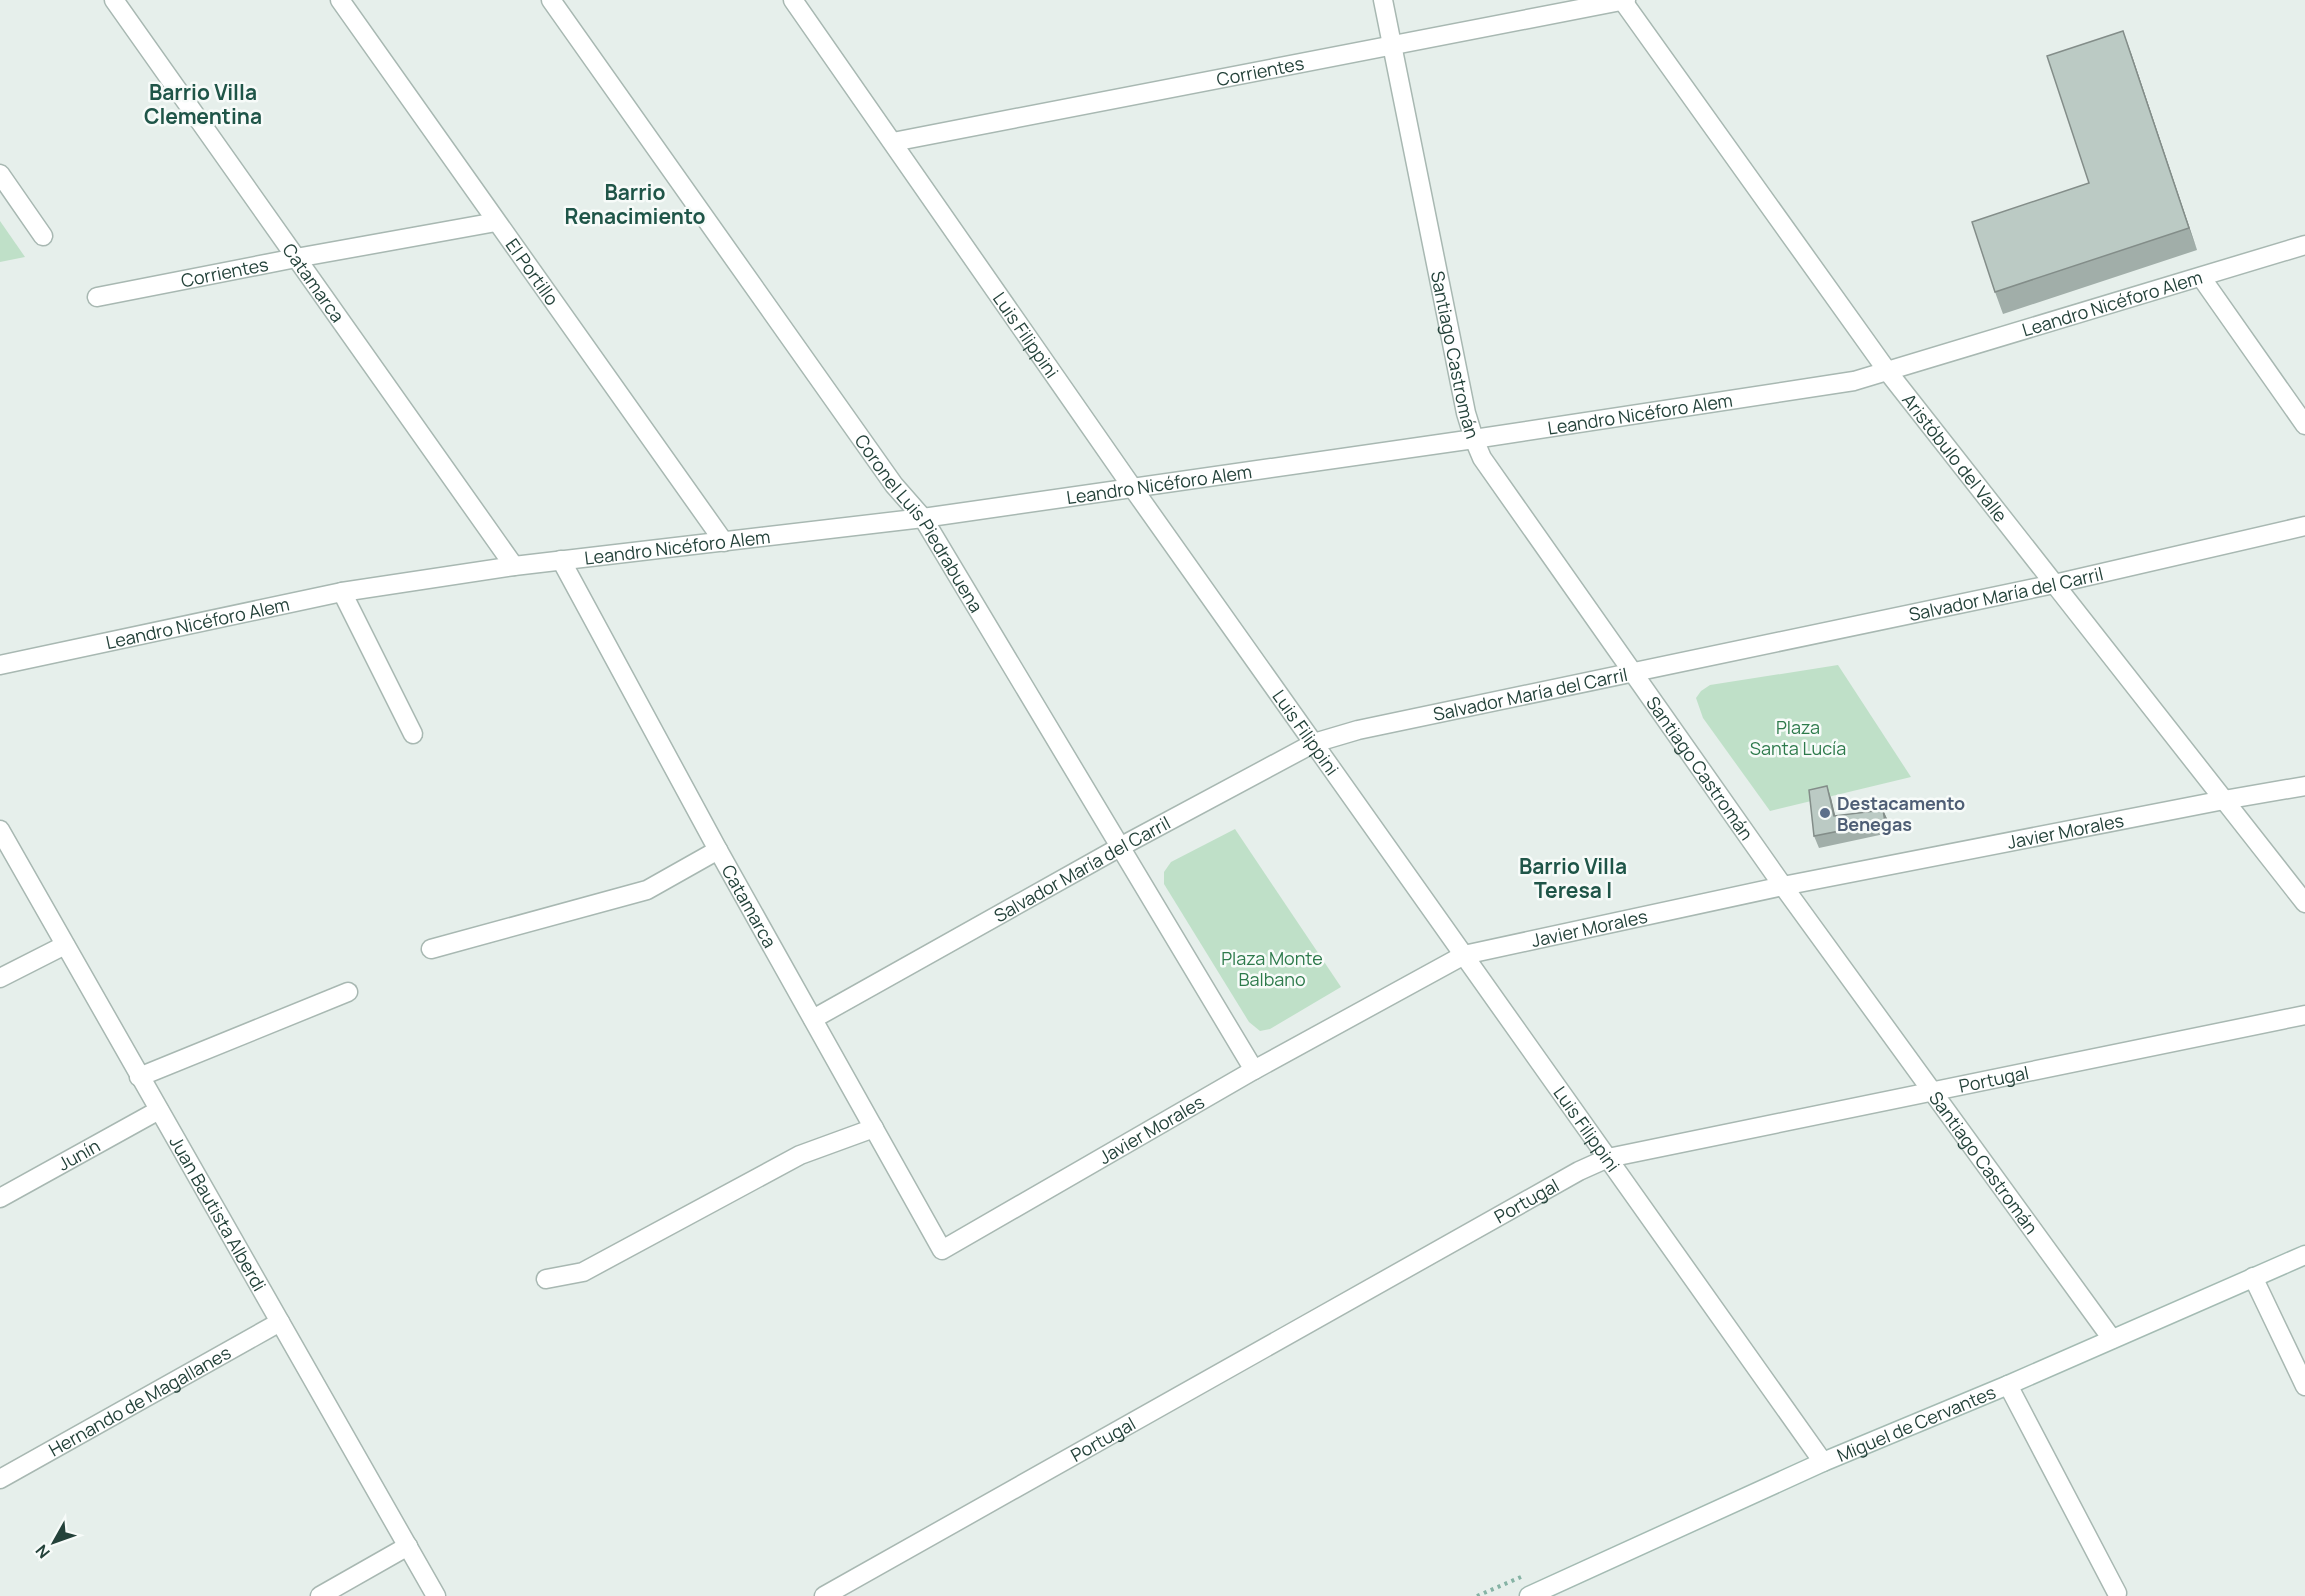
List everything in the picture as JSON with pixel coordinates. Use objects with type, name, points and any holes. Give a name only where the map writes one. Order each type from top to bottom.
[{"type":"street","name":"Catamarca","points":[[114,0],[514,566]]},
{"type":"street","name":"El Portillo","points":[[340,0],[724,542]]},
{"type":"street","name":"Coronel Luis Piedrabuena","points":[[551,0],[888,475],[923,518],[1254,1070]]},
{"type":"street","name":"Luis Filippini","points":[[793,0],[1132,487],[1823,1462]]},
{"type":"street","name":"Santiago Castromán","points":[[1383,0],[1464,401],[1474,439],[1493,475],[1783,886],[2112,1339]]},
{"type":"street","name":"Corrientes","points":[[893,142],[1623,0]]},
{"type":"street","name":"Aristóbulo del Valle","points":[[1623,0],[1888,372],[2305,903]]},
{"type":"street","points":[[0,174],[43,236]]},
{"type":"street","name":"Corrientes","points":[[97,297],[496,222]]},
{"type":"street","name":"Leandro Nicéforo Alem","points":[[0,665],[342,592],[561,560],[923,518],[1474,439],[1854,381],[2305,245]]},
{"type":"street","points":[[2201,277],[2305,425]]},
{"type":"street","name":"Salvador María del Carril","points":[[813,1019],[1120,847],[1314,743],[1358,730],[2054,584],[2305,526]]},
{"type":"street","name":"Catamarca","points":[[561,560],[718,850],[942,1250]]},
{"type":"street","points":[[342,592],[413,734]]},
{"type":"street","name":"Javier Morales","points":[[942,1250],[1254,1070],[1464,955],[1783,886],[2305,786]]},
{"type":"street","name":"Juan Bautista Alberdi","points":[[0,830],[436,1596]]},
{"type":"street","points":[[431,949],[647,890],[718,850]]},
{"type":"street","points":[[0,978],[65,945]]},
{"type":"street","points":[[140,1077],[348,992]]},
{"type":"street","name":"Portugal","points":[[824,1596],[1579,1171],[1608,1158],[1930,1090],[2305,1015]]},
{"type":"street","name":"Junín","points":[[0,1198],[159,1110]]},
{"type":"street","points":[[546,1279],[583,1272],[800,1155],[874,1128]]},
{"type":"street","name":"Miguel de Cervantes","points":[[1529,1596],[1823,1462],[2008,1385],[2305,1255]]},
{"type":"street","points":[[2253,1277],[2305,1386]]},
{"type":"street","name":"Hernando de Magallanes","points":[[0,1479],[280,1322]]},
{"type":"street","points":[[2008,1385],[2117,1593]]},
{"type":"street","points":[[320,1596],[408,1546]]},
{"type":"green space","points":[[0,221],[25,257],[0,262]]},
{"type":"green space","name":"Plaza Santa Lucía","points":[[1838,665],[1911,777],[1770,811],[1703,718],[1696,698],[1710,685]]},
{"type":"green space","name":"Plaza Monte Balbano","points":[[1235,829],[1341,987],[1270,1029],[1260,1031],[1249,1022],[1164,884],[1164,872],[1171,862]]},
{"type":"building","points":[[2123,31],[2189,228],[1995,292],[1972,222],[2089,183],[2047,56]]},
{"type":"building","points":[[1827,786],[1834,816],[1883,810],[1885,822],[1814,836],[1809,790]]},
{"type":"place","name":"Destacamento Benegas","points":[[1825,813]]},
{"type":"district","name":"Barrio Villa Clementina","points":[[203,104]]},
{"type":"district","name":"Barrio Renacimiento","points":[[635,204]]},
{"type":"district","name":"Barrio Villa Teresa I","points":[[1573,878]]}]
